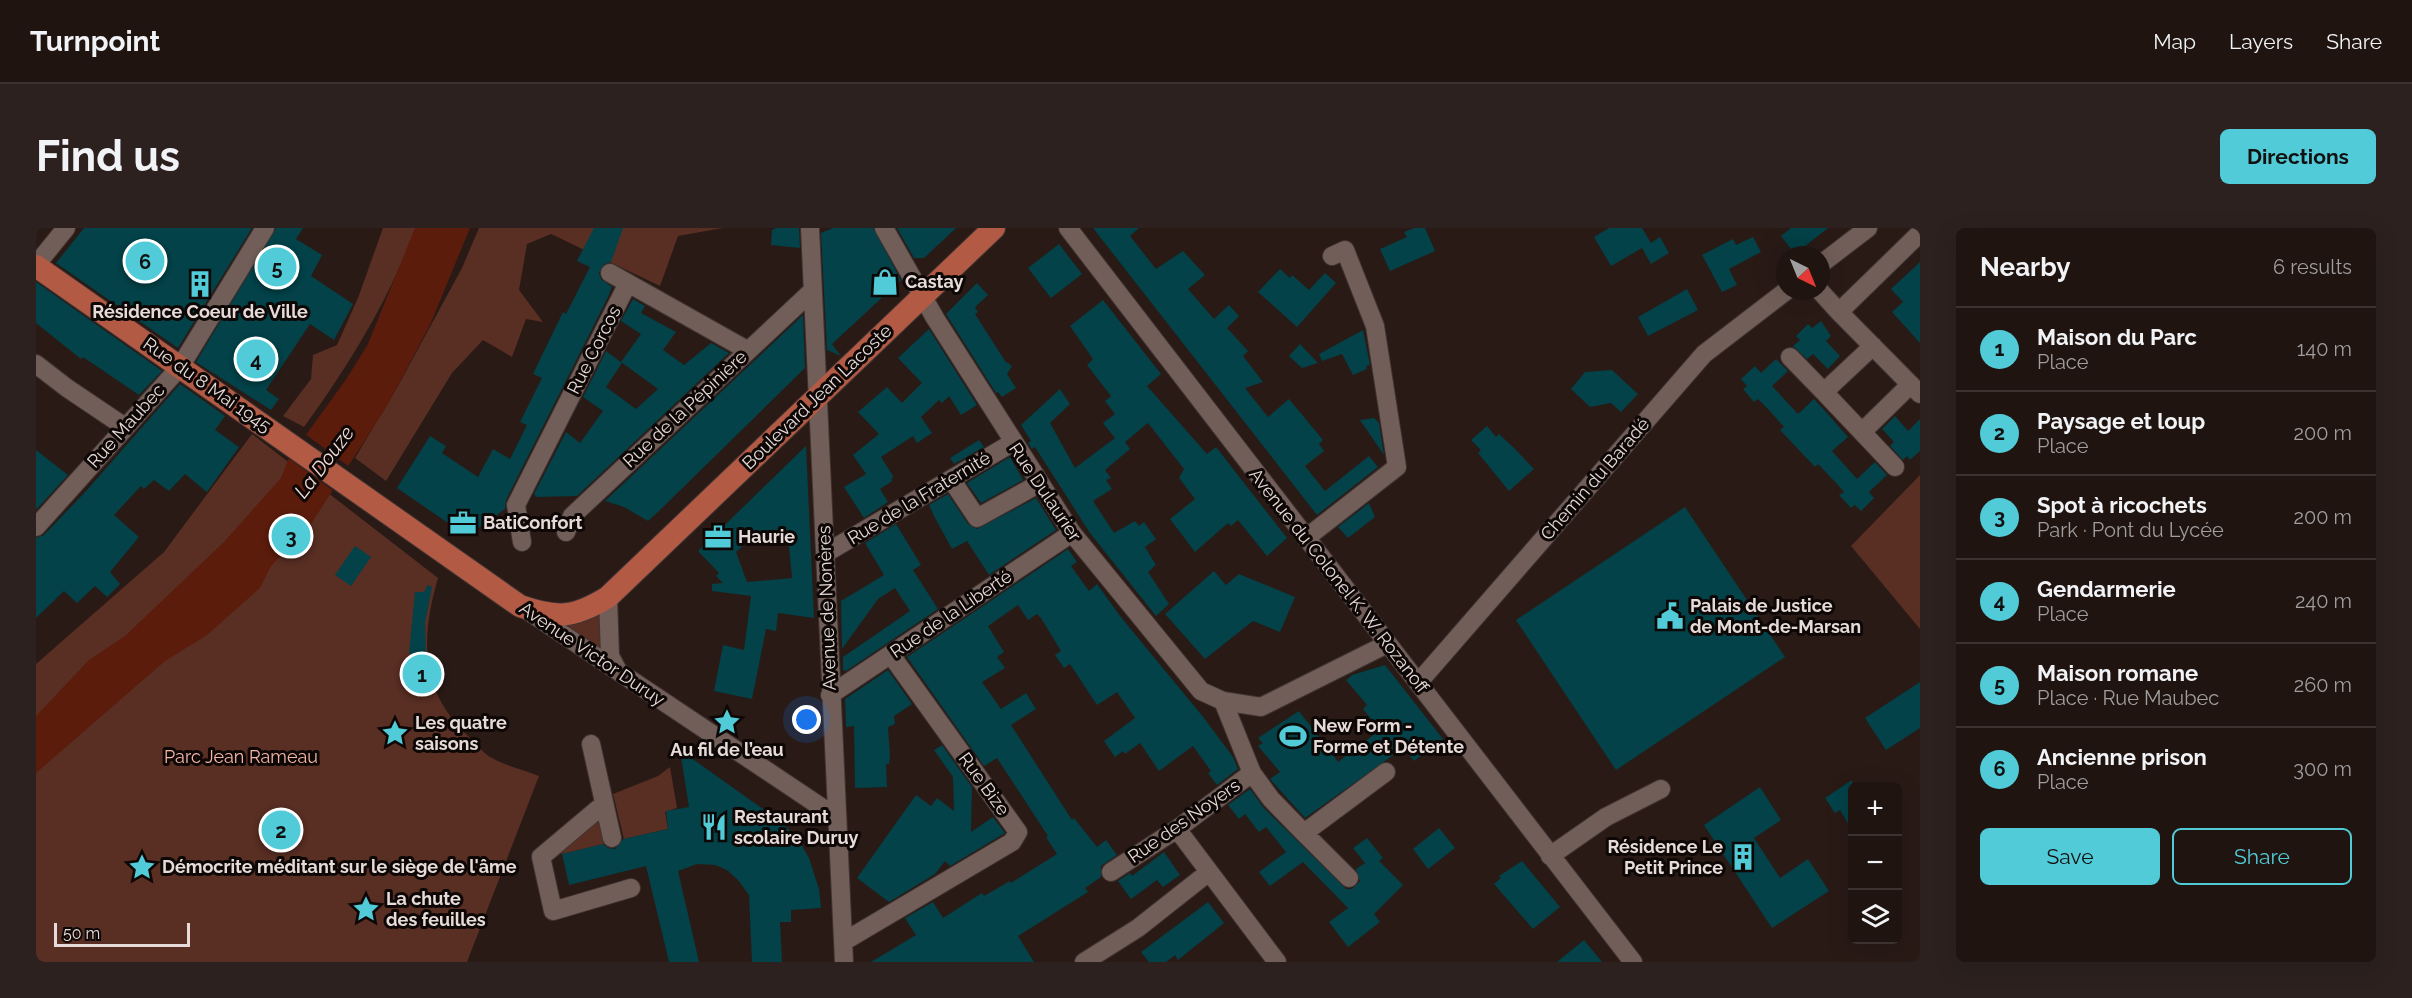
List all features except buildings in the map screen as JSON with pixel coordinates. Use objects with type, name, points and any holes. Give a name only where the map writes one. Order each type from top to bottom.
[{"type":"main road","name":"Boulevard Jean Lacoste","points":[[520,606],[546,615],[561,615],[588,610],[608,597],[993,228]]},
{"type":"main road","name":"Rue du 8 Mai 1945","points":[[36,266],[350,486]]},
{"type":"main road","name":"Avenue Victor Duruy","points":[[350,486],[520,606]]},
{"type":"street","points":[[36,266],[66,228]]},
{"type":"street","name":"Rue Maubec","points":[[36,527],[180,367],[265,228]]},
{"type":"street","name":"Avenue de Nonères","points":[[810,228],[816,398],[826,553],[830,695],[844,962]]},
{"type":"street","name":"Rue Dulaurier","points":[[884,228],[1012,443],[1072,533],[1185,675],[1201,691],[1223,701],[1261,707],[1387,644]]},
{"type":"street","name":"Avenue du Colonel K. W. Rozanoff","points":[[1068,228],[1633,962]]},
{"type":"street","points":[[1830,257],[1868,228]]},
{"type":"street","points":[[1839,312],[1920,233]]},
{"type":"street","points":[[1306,538],[1397,467],[1375,326],[1345,250],[1332,256]]},
{"type":"street","points":[[610,273],[628,283]]},
{"type":"street","name":"Rue Corcos","points":[[522,542],[516,505],[628,283],[747,350]]},
{"type":"street","name":"Rue de la Pépinière","points":[[566,532],[572,516],[812,291]]},
{"type":"street","name":"Chemin du Baradé","points":[[1419,683],[1704,354],[1776,299]]},
{"type":"street","points":[[1828,300],[1915,389],[1862,432]]},
{"type":"street","points":[[1824,392],[1873,346]]},
{"type":"street","points":[[1790,357],[1895,467]]},
{"type":"street","points":[[36,364],[125,427]]},
{"type":"street","name":"Rue de la Fraternité","points":[[826,553],[1012,443]]},
{"type":"street","points":[[951,479],[976,518],[1040,483]]},
{"type":"street","name":"Rue de la Liberté","points":[[830,695],[1072,533]]},
{"type":"street","points":[[608,597],[610,656],[618,671]]},
{"type":"street","name":"Avenue Victor Duruy","points":[[520,606],[836,817]]},
{"type":"street","name":"Rue Bize","points":[[843,942],[1011,842],[1018,832],[891,655]]},
{"type":"street","name":"Rue des Noyers","points":[[1111,872],[1177,829],[1252,773],[1223,701]]},
{"type":"street","points":[[591,744],[612,838]]},
{"type":"street","points":[[1304,833],[1386,772]]},
{"type":"street","points":[[1252,773],[1271,799],[1349,878]]},
{"type":"street","points":[[1550,856],[1606,817],[1661,789]]},
{"type":"street","points":[[604,804],[540,857],[553,911],[631,888]]},
{"type":"street","points":[[1177,829],[1277,962]]},
{"type":"street","points":[[1084,962],[1138,928],[1209,872]]},
{"type":"green space","points":[[383,228],[416,228],[393,281],[367,331],[337,380],[304,427],[283,416],[311,379],[313,355],[337,345],[358,298]]},
{"type":"green space","points":[[479,228],[723,228],[678,236],[660,286],[551,234],[527,244],[519,290],[543,322],[526,319],[512,357],[483,340],[452,373],[386,481],[355,458],[399,384],[462,268]]},
{"type":"green space","name":"Parc Jean Rameau","points":[[252,434],[438,578],[432,600],[427,642],[432,681],[440,700],[452,718],[485,753],[503,763],[539,776],[467,962],[36,962],[36,664],[164,552]]},
{"type":"green space","points":[[1920,475],[1920,629],[1851,546]]},
{"type":"green space","points":[[600,615],[600,649],[566,625]]},
{"type":"green space","points":[[670,767],[677,808],[665,812],[668,829],[624,839],[613,794],[658,776]]},
{"type":"green space","points":[[598,820],[604,844],[562,854],[557,852]]},
{"type":"water","name":"La Douze","points":[[415,228],[470,228],[430,325],[387,406],[309,527],[271,566],[260,588],[207,635],[165,661],[36,773],[36,716],[89,660],[125,636],[224,542],[281,478],[288,460],[347,378],[368,344]]},
{"type":"pier","points":[[304,433],[351,468],[335,492],[287,457]]},
{"type":"place","name":"Ancienne prison","points":[[145,261]]},
{"type":"place","name":"Maison romane","points":[[277,267]]},
{"type":"place","name":"Castay","points":[[885,282]]},
{"type":"place","name":"Résidence Coeur de Ville","points":[[200,284]]},
{"type":"place","name":"Gendarmerie","points":[[256,359]]},
{"type":"place","name":"BatiConfort","points":[[463,523]]},
{"type":"place","name":"Spot à ricochets","points":[[291,536]]},
{"type":"place","name":"Haurie","points":[[718,537]]},
{"type":"place","name":"Palais de Justice de Mont-de-Marsan","points":[[1670,616]]},
{"type":"place","name":"Maison du Parc","points":[[422,674]]},
{"type":"place","name":"Au fil de l’eau","points":[[727,722]]},
{"type":"place","name":"Les quatre saisons","points":[[395,733]]},
{"type":"place","name":"New Form - Forme et Détente","points":[[1293,736]]},
{"type":"place","name":"Restaurant scolaire Duruy","points":[[714,827]]},
{"type":"place","name":"Paysage et loup","points":[[281,830]]},
{"type":"place","name":"Résidence Le Petit Prince","points":[[1743,857]]},
{"type":"place","name":"Démocrite méditant sur le siège de l'âme","points":[[142,867]]},
{"type":"place","name":"La chute des feuilles","points":[[366,909]]}]
